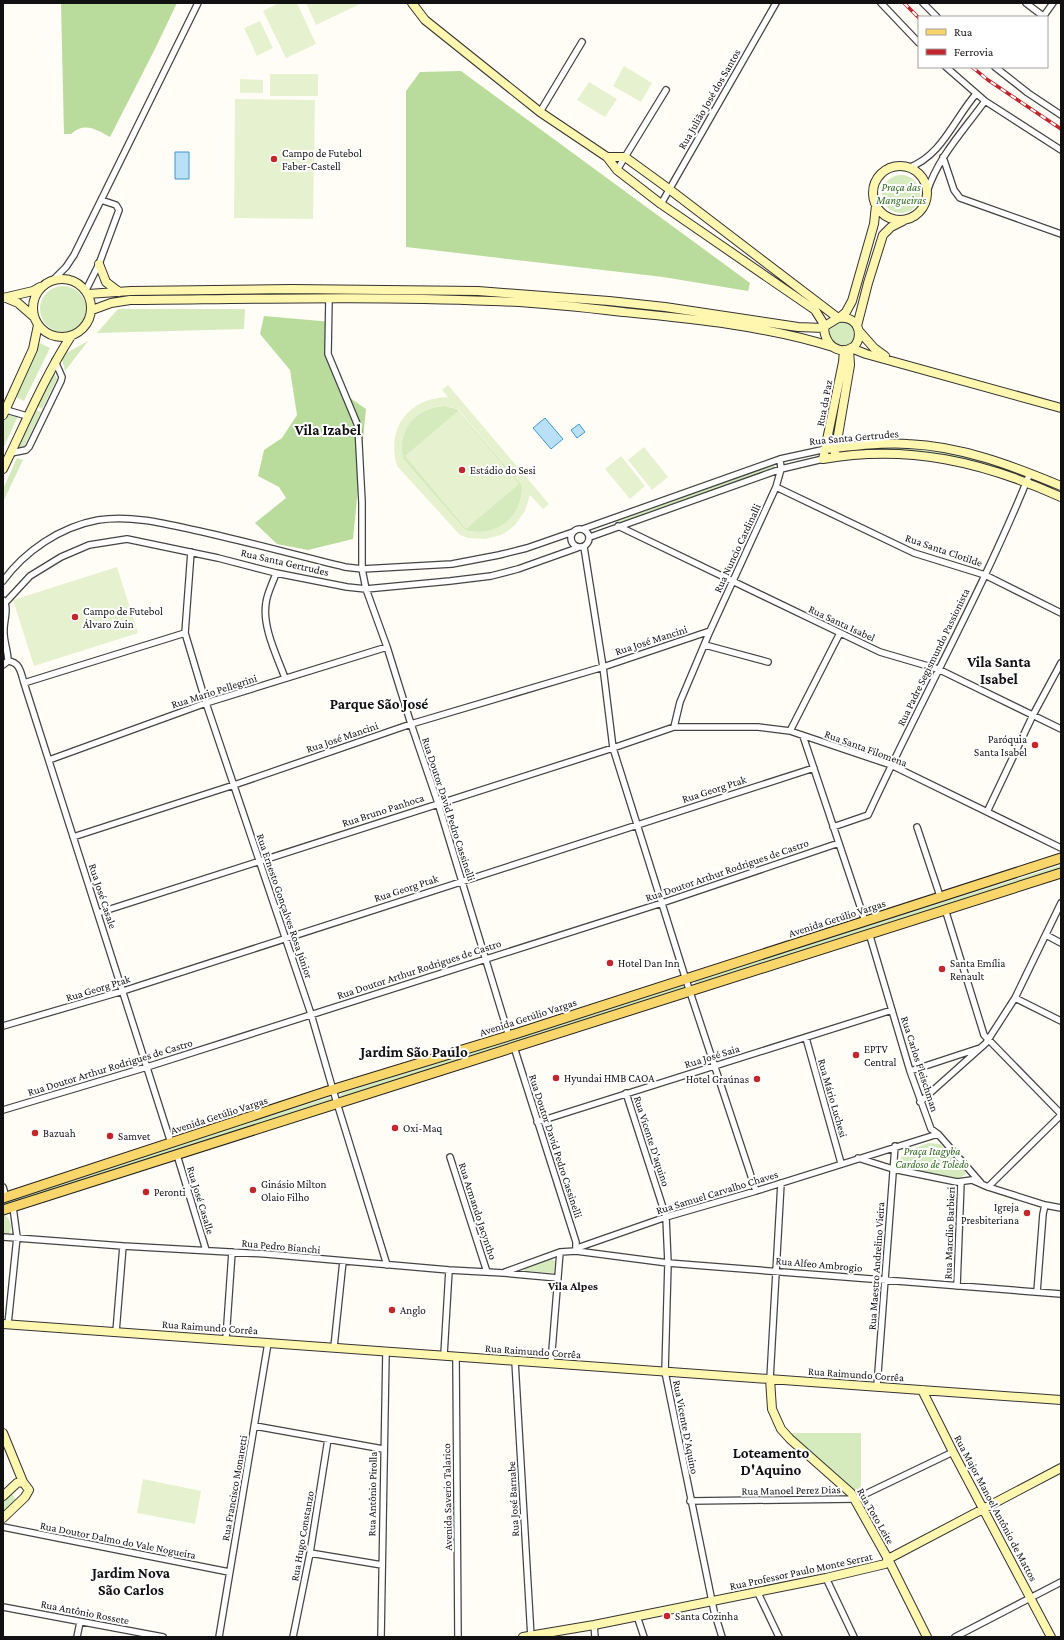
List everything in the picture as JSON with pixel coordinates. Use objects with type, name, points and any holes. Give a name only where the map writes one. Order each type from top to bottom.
[{"type":"main road","name":"Avenida Getúlio Vargas","points":[[5,1198],[332,1090],[686,980],[940,896],[1061,858]]},
{"type":"main road","points":[[3,1210],[1061,873]]},
{"type":"street","points":[[4,298],[33,291],[54,280],[66,267],[74,255],[198,3]]},
{"type":"street","points":[[412,3],[425,20],[540,112],[607,157],[617,170],[662,204],[815,310],[825,327],[827,339],[833,347]]},
{"type":"street","name":"Rua Julião José dos Santos","points":[[662,204],[669,189],[776,3]]},
{"type":"street","points":[[881,3],[918,42]]},
{"type":"street","points":[[923,3],[936,16]]},
{"type":"street","points":[[1026,3],[1042,16]]},
{"type":"street","points":[[1044,16],[1053,3]]},
{"type":"street","points":[[540,112],[582,42]]},
{"type":"street","points":[[947,68],[985,101],[1061,150]]},
{"type":"street","points":[[1003,69],[1028,93],[1061,115]]},
{"type":"street","points":[[617,170],[666,90]]},
{"type":"street","points":[[908,168],[932,154],[976,94]]},
{"type":"street","points":[[927,192],[936,168],[943,157],[985,101]]},
{"type":"street","points":[[607,157],[624,157],[669,189],[839,318],[850,319],[874,348],[893,360]]},
{"type":"street","points":[[943,157],[954,190],[960,198],[1061,234]]},
{"type":"street","points":[[848,349],[858,341],[858,329],[868,283],[883,235],[896,224],[915,216],[922,210],[926,202],[926,184],[922,176],[916,170],[899,166],[890,168],[882,172],[877,180],[873,197],[876,205],[889,218],[898,220],[907,219]]},
{"type":"street","points":[[87,292],[119,210],[116,205],[101,200]]},
{"type":"street","points":[[87,292],[291,290],[478,291],[609,301],[665,307],[798,327],[825,327],[839,318],[848,309],[852,301],[874,224],[876,205]]},
{"type":"street","points":[[99,264],[106,282],[119,292]]},
{"type":"street","points":[[43,286],[34,300],[34,317],[38,325],[45,332],[53,336],[71,336],[79,332],[90,319],[92,310],[87,292],[78,283],[70,280],[54,280]]},
{"type":"street","points":[[4,298],[18,303],[34,317]]},
{"type":"street","points":[[92,310],[111,303],[130,300],[329,298],[494,301],[565,306],[654,315],[767,330],[833,347],[848,349],[893,360],[1061,408]]},
{"type":"street","name":"Rua Doutor David Pedro Cassinelli","points":[[329,298],[328,354],[358,426],[362,502],[362,569],[366,589],[387,646],[411,724],[438,803],[509,1036]]},
{"type":"street","points":[[27,416],[4,411],[33,349],[38,325]]},
{"type":"street","points":[[3,469],[27,416],[55,361],[71,336]]},
{"type":"street","name":"Rua da Paz","points":[[834,457],[850,365],[848,349]]},
{"type":"street","name":"Rua da Paz","points":[[823,459],[843,362],[848,349]]},
{"type":"street","points":[[11,453],[26,450],[29,447],[61,381],[62,377],[55,361]]},
{"type":"street","name":"Rua Santa Gertrudes","points":[[583,529],[780,459],[835,448],[907,444],[931,446],[969,453],[1030,473],[1061,486]]},
{"type":"street","name":"Rua Santa Gertrudes","points":[[590,537],[781,469],[834,457],[912,454],[943,458],[1027,481],[1061,497]]},
{"type":"street","name":"Rua Nuncio Cardinalli","points":[[674,727],[680,702],[710,631],[776,486],[781,469],[780,459]]},
{"type":"street","name":"Rua Padre Segismundo Passionista","points":[[833,827],[868,815],[891,765],[985,575],[1030,473]]},
{"type":"street","name":"Rua Santa Clotilde","points":[[776,486],[914,553],[985,575],[1061,613]]},
{"type":"street","name":"Rua Santa Gertrudes","points":[[3,581],[23,558],[38,546],[54,537],[78,525],[98,520],[118,518],[161,522],[228,536],[345,567],[362,569],[452,564],[499,556],[573,532]]},
{"type":"street","name":"Rua Santa Isabel","points":[[618,526],[840,634],[880,652],[938,670],[1061,729]]},
{"type":"street","points":[[578,529],[583,529],[588,532],[590,541],[584,547],[577,548],[572,544],[570,539],[573,532],[578,529]]},
{"type":"street","name":"Rua Santa Gertrudes","points":[[4,601],[30,576],[62,557],[89,545],[127,539],[191,552],[276,574],[366,589],[491,576],[518,569],[577,548]]},
{"type":"street","points":[[584,547],[603,667],[613,748],[686,980],[756,1191]]},
{"type":"street","name":"Rua Ernesto Gonçalves Rosa Júnior","points":[[191,552],[185,633],[206,703],[311,1014],[332,1090],[387,1265]]},
{"type":"street","points":[[276,574],[268,592],[265,613],[266,624],[285,678]]},
{"type":"street","points":[[3,665],[8,661],[3,630],[4,601]]},
{"type":"street","name":"Rua José Mancini","points":[[73,837],[234,785],[411,724],[603,667],[710,631]]},
{"type":"street","points":[[24,683],[185,633]]},
{"type":"street","points":[[790,731],[840,634]]},
{"type":"street","points":[[705,645],[768,662]]},
{"type":"street","name":"Rua Mario Pellegrini","points":[[49,760],[206,703],[387,646]]},
{"type":"street","name":"Rua José Casale","points":[[8,661],[13,661],[17,664],[24,683],[171,1143]]},
{"type":"street","points":[[987,812],[1033,715],[1061,663]]},
{"type":"street","name":"Rua Santa Filomena","points":[[674,727],[758,727],[790,731],[891,765],[1061,848]]},
{"type":"street","name":"Rua Bruno Panhoca","points":[[98,912],[613,748],[674,727]]},
{"type":"street","points":[[803,736],[865,921]]},
{"type":"street","name":"Rua Georg Ptak","points":[[3,1026],[123,992],[285,938],[814,768]]},
{"type":"street","points":[[917,827],[940,896]]},
{"type":"street","name":"Rua Doutor Arthur Rodrigues de Castro","points":[[3,1110],[147,1067],[485,958],[662,903],[839,843]]},
{"type":"street","points":[[920,1102],[982,1047],[988,1039],[1014,998],[1061,904]]},
{"type":"street","points":[[945,909],[984,1035],[1061,1115],[988,1187]]},
{"type":"street","name":"Rua Carlos Fleischman","points":[[869,933],[910,1071],[931,1129],[938,1134],[981,1183]]},
{"type":"street","points":[[1046,936],[1061,943]]},
{"type":"street","points":[[1014,998],[1061,1021]]},
{"type":"street","name":"Rua José Saia","points":[[537,1122],[892,1010]]},
{"type":"street","name":"Rua Mário Luchesi","points":[[806,1038],[841,1163]]},
{"type":"street","name":"Rua Doutor David Pedro Cassinelli","points":[[514,1047],[576,1242],[576,1252]]},
{"type":"street","points":[[910,1071],[982,1047]]},
{"type":"street","name":"Rua Vicente D'aquino","points":[[626,1093],[666,1217]]},
{"type":"street","name":"Rua Samuel Carvalho Chaves","points":[[504,1273],[560,1252],[576,1252],[580,1247],[666,1217],[756,1191],[895,1146],[938,1134]]},
{"type":"street","name":"Rua Maestro Andrelino Vieira","points":[[877,1386],[895,1146]]},
{"type":"street","name":"Rua José Casalle","points":[[177,1155],[206,1250]]},
{"type":"street","name":"Rua Armando Jacyntho","points":[[450,1158],[487,1272]]},
{"type":"street","points":[[858,1158],[893,1169],[961,1182],[972,1180],[988,1187],[1045,1205],[1061,1208]]},
{"type":"street","name":"Rua Marcílio Barbieri","points":[[957,1286],[961,1182]]},
{"type":"street","points":[[770,1379],[781,1183]]},
{"type":"street","points":[[3,1187],[5,1198]]},
{"type":"street","points":[[1037,1292],[1045,1205]]},
{"type":"street","points":[[5,1324],[17,1237],[13,1207]]},
{"type":"street","name":"Rua Vicente D'Aquino","points":[[666,1217],[668,1263],[664,1372],[714,1611],[722,1637]]},
{"type":"street","name":"Rua Pedro Bianchi","points":[[3,1237],[123,1246],[206,1250],[558,1278]]},
{"type":"street","points":[[116,1332],[123,1246]]},
{"type":"street","points":[[226,1339],[232,1252]]},
{"type":"street","points":[[551,1364],[560,1252]]},
{"type":"street","name":"Rua Alfeo Ambrogio","points":[[576,1252],[668,1263],[777,1270],[1061,1294]]},
{"type":"street","points":[[334,1347],[343,1261]]},
{"type":"street","points":[[444,1356],[449,1270]]},
{"type":"street","name":"Rua Raimundo Corrêa","points":[[5,1324],[1061,1400]]},
{"type":"street","name":"Rua Francisco Monaretti","points":[[219,1637],[229,1572],[256,1426],[268,1343]]},
{"type":"street","name":"Rua Antônio Pirolla","points":[[381,1637],[383,1449],[386,1352]]},
{"type":"street","name":"Avenida Saverio Talarico","points":[[456,1356],[458,1637]]},
{"type":"street","name":"Rua José Barnabe","points":[[515,1361],[528,1636]]},
{"type":"street","name":"Rua Toto Leite","points":[[770,1379],[772,1409],[781,1429],[790,1439],[851,1492],[888,1559],[927,1637]]},
{"type":"street","name":"Rua Major Manoel Antônio de Mattos","points":[[922,1390],[953,1452],[1051,1637]]},
{"type":"street","points":[[256,1426],[383,1449]]},
{"type":"street","points":[[3,1433],[23,1482],[29,1490],[28,1494],[3,1518]]},
{"type":"street","name":"Rua Hugo Constanzo","points":[[293,1637],[310,1553],[328,1439]]},
{"type":"street","name":"Rua Manoel Perez Dias","points":[[690,1501],[855,1499],[953,1452]]},
{"type":"street","name":"Rua Professor Paulo Monte Serrat","points":[[528,1636],[594,1625],[826,1578],[885,1564],[888,1559],[1061,1468]]},
{"type":"street","points":[[3,1496],[17,1483],[23,1482]]},
{"type":"street","name":"Rua Doutor Dalmo do Vale Nogueira","points":[[3,1527],[229,1572]]},
{"type":"street","points":[[310,1553],[382,1564]]},
{"type":"street","points":[[826,1578],[854,1637]]},
{"type":"street","points":[[955,1637],[1061,1582]]},
{"type":"street","points":[[757,1591],[779,1637]]},
{"type":"street","name":"Rua Antônio Rossete","points":[[3,1607],[161,1637]]},
{"type":"street","points":[[637,1616],[644,1637]]},
{"type":"street","points":[[78,1637],[80,1622]]},
{"type":"street","points":[[594,1625],[595,1637]]},
{"type":"green space","points":[[61,3],[177,3],[110,137],[100,131],[90,128],[81,128],[71,134],[64,134]]},
{"type":"green space","points":[[279,3],[297,3],[316,44],[286,58],[263,11]]},
{"type":"green space","points":[[306,3],[362,3],[316,25]]},
{"type":"green space","points":[[260,21],[273,48],[257,56],[244,28]]},
{"type":"green space","points":[[624,66],[652,83],[641,102],[613,86]]},
{"type":"green space","points":[[461,71],[750,283],[748,291],[663,277],[406,247],[406,91],[420,72]]},
{"type":"green space","points":[[270,74],[318,74],[318,96],[270,96]]},
{"type":"green space","points":[[240,79],[263,80],[263,93],[240,93]]},
{"type":"green space","points":[[589,82],[617,99],[605,117],[577,100]]},
{"type":"green space","name":"Campo de Futebol Faber-Castell","points":[[235,99],[315,100],[313,219],[234,218]]},
{"type":"green space","name":"Praça das Mangueiras","points":[[897,175],[905,175],[912,178],[917,183],[920,194],[917,205],[912,210],[905,213],[897,213],[890,210],[885,205],[882,198],[882,190],[885,183],[890,178]]},
{"type":"green space","points":[[63,286],[76,290],[82,296],[86,309],[82,322],[76,328],[63,332],[50,328],[44,322],[40,309],[44,296],[50,290]]},
{"type":"green space","points":[[118,309],[245,309],[244,329],[97,333]]},
{"type":"green space","points":[[264,316],[332,322],[329,353],[350,398],[366,409],[353,539],[308,550],[277,544],[255,523],[286,498],[279,487],[258,476],[264,450],[282,438],[297,415],[290,370],[260,334]]},
{"type":"green space","points":[[842,321],[851,325],[855,334],[851,343],[842,347],[833,343],[829,334],[833,325]]},
{"type":"green space","points":[[88,341],[65,371],[61,356]]},
{"type":"green space","points":[[40,343],[50,348],[24,401],[14,396]]},
{"type":"green space","points":[[54,372],[57,379],[42,409],[37,406]]},
{"type":"green space","points":[[448,385],[549,504],[543,509],[530,495],[525,511],[515,525],[501,535],[485,539],[468,538],[460,535],[397,466],[394,452],[395,440],[398,428],[403,418],[411,410],[422,403],[448,397],[442,390]],"holes":[[[444,406],[458,409],[522,485],[518,507],[513,515],[497,528],[487,531],[476,532],[465,530],[403,459],[403,439],[410,423],[417,416],[425,411]]]},
{"type":"green space","name":"Estádio do Sesi","points":[[444,406],[457,409],[522,485],[521,497],[513,516],[506,523],[497,528],[477,532],[465,530],[403,459],[403,439],[405,430],[410,422],[424,411]]},
{"type":"green space","points":[[36,410],[41,412],[24,447],[19,448]]},
{"type":"green space","name":"Estádio do Sesi","points":[[458,411],[519,484],[466,529],[405,456]]},
{"type":"green space","points":[[7,415],[18,416],[3,449],[3,424]]},
{"type":"green space","points":[[644,447],[668,477],[652,490],[628,460]]},
{"type":"green space","points":[[899,448],[949,452],[1009,469],[1011,471],[1009,473],[940,454],[857,450]]},
{"type":"green space","points":[[621,456],[645,486],[630,499],[605,469]]},
{"type":"green space","points":[[17,458],[23,460],[3,502],[3,489]]},
{"type":"green space","points":[[772,464],[775,466],[772,470],[620,523],[618,522],[617,519]]},
{"type":"green space","name":"Campo de Futebol Álvaro Zuin","points":[[117,567],[138,633],[34,666],[13,600]]},
{"type":"green space","points":[[1061,865],[1061,868],[699,984],[694,984],[697,980]]},
{"type":"green space","points":[[682,985],[684,989],[344,1097],[340,1096],[342,1093]]},
{"type":"green space","points":[[330,1097],[332,1099],[330,1101],[3,1205],[3,1200]]},
{"type":"green space","name":"Praça Itagyba Cardoso de Toledo","points":[[928,1143],[940,1144],[963,1167],[965,1175],[957,1179],[906,1167],[901,1164],[900,1160],[903,1153]]},
{"type":"green space","points":[[3,1214],[8,1218],[10,1223],[11,1229],[9,1235],[3,1234]]},
{"type":"green space","points":[[552,1259],[555,1261],[554,1273],[525,1271],[523,1268],[525,1266]]},
{"type":"green space","points":[[790,1433],[861,1433],[861,1491],[855,1490]]},
{"type":"green space","points":[[143,1479],[201,1491],[195,1524],[137,1513]]},
{"type":"green space","points":[[10,1494],[13,1495],[16,1500],[3,1512],[3,1500]]},
{"type":"water","points":[[175,152],[189,152],[189,179],[175,179]]},
{"type":"water","points":[[545,418],[563,439],[551,449],[533,428]]},
{"type":"water","points":[[579,424],[585,432],[577,438],[571,430]]},
{"type":"railway","points":[[904,3],[918,17]]},
{"type":"railway","points":[[973,68],[988,80],[1061,129]]},
{"type":"place","name":"Campo de Futebol Faber-Castell","points":[[274,159]]},
{"type":"place","name":"Estádio do Sesi","points":[[462,470]]},
{"type":"place","name":"Campo de Futebol Álvaro Zuin","points":[[75,617]]},
{"type":"place","name":"Paróquia Santa Isabel","points":[[1035,745]]},
{"type":"place","name":"Hotel Dan Inn","points":[[610,963]]},
{"type":"place","name":"Santa Emília Renault","points":[[942,969]]},
{"type":"place","name":"EPTV Central","points":[[856,1055]]},
{"type":"place","name":"Hyundai HMB CAOA","points":[[556,1078]]},
{"type":"place","name":"Hotel Graúnas","points":[[757,1079]]},
{"type":"place","name":"Oxi-Maq","points":[[395,1128]]},
{"type":"place","name":"Bazuah","points":[[35,1133]]},
{"type":"place","name":"Samvet","points":[[110,1136]]},
{"type":"place","name":"Ginásio Milton Olaio Filho","points":[[253,1190]]},
{"type":"place","name":"Peronti","points":[[146,1192]]},
{"type":"place","name":"Igreja Presbiteriana","points":[[1027,1213]]},
{"type":"place","name":"Anglo","points":[[392,1310]]},
{"type":"place","name":"Santa Cozinha","points":[[667,1616]]},
{"type":"district","name":"Vila Izabel","points":[[328,430]]},
{"type":"district","name":"Vila Santa Isabel","points":[[999,670]]},
{"type":"district","name":"Parque São José","points":[[379,704]]},
{"type":"district","name":"Jardim São Paulo","points":[[414,1052]]},
{"type":"district","name":"Vila Alpes","points":[[573,1286]]},
{"type":"district","name":"Loteamento D'Aquino","points":[[771,1462]]},
{"type":"district","name":"Jardim Nova São Carlos","points":[[131,1582]]}]
